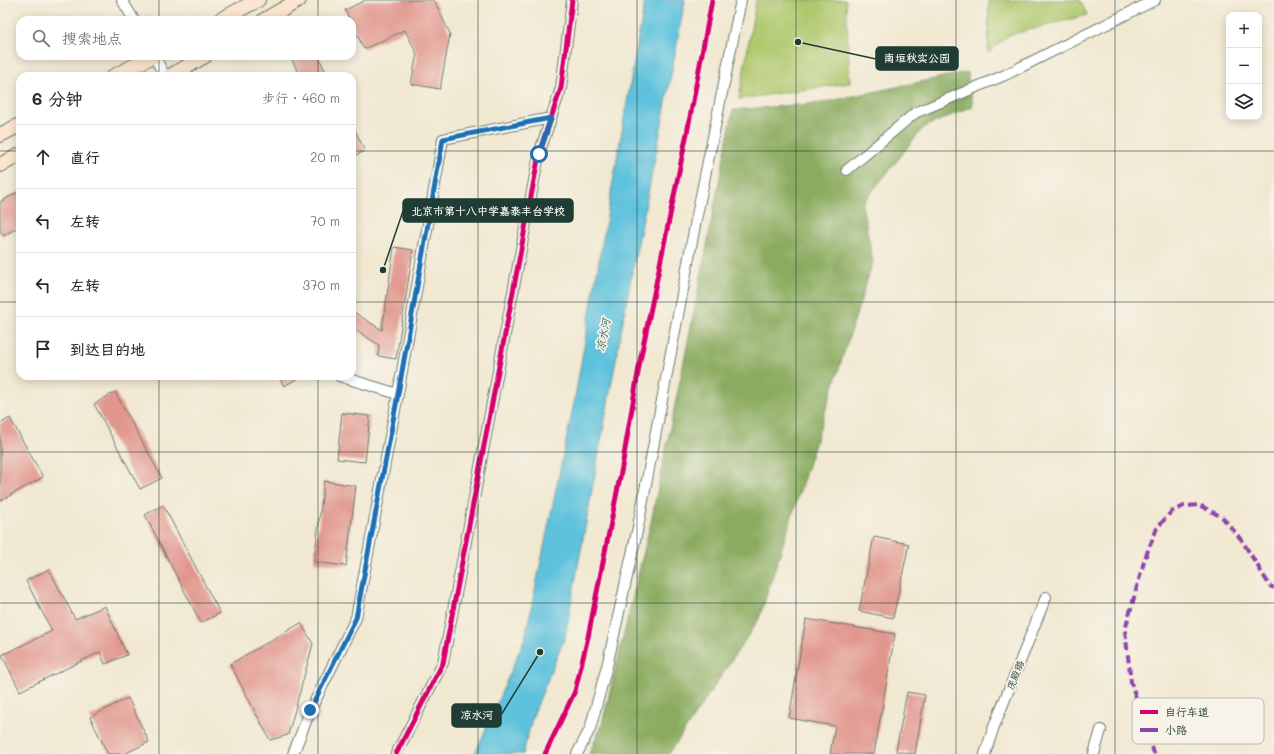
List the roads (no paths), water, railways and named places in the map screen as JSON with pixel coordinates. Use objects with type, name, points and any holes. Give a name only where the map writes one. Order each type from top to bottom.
[{"type":"main road","points":[[228,16],[258,0]]},
{"type":"main road","points":[[271,16],[299,0]]},
{"type":"main road","points":[[122,72],[145,60]]},
{"type":"main road","points":[[177,72],[197,60]]},
{"type":"main road","points":[[0,135],[16,127]]},
{"type":"main road","points":[[0,165],[16,157]]},
{"type":"street","points":[[122,0],[132,16]]},
{"type":"street","points":[[396,754],[443,663],[539,154],[561,88],[572,0]]},
{"type":"street","points":[[577,754],[590,729],[608,662],[638,527],[695,228],[741,0]]},
{"type":"street","points":[[847,170],[915,113],[1005,74],[1155,0]]},
{"type":"street","points":[[155,60],[163,72]]},
{"type":"street","points":[[293,754],[310,710],[356,618],[398,394],[443,139],[551,118]]},
{"type":"street","points":[[352,380],[398,394]]},
{"type":"street","name":"庑殿璐","points":[[985,754],[993,729],[1046,597]]},
{"type":"street","points":[[1094,754],[1101,730]]},
{"type":"water","points":[[645,0],[685,0],[630,283],[565,637],[532,718],[523,754],[475,754],[525,638],[574,403]]},
{"type":"place","name":"南垣秋实公园","points":[[798,42]]},
{"type":"place","name":"北京市第十八中学嘉泰丰台学校","points":[[383,270]]},
{"type":"place","name":"凉水河","points":[[540,652]]}]
